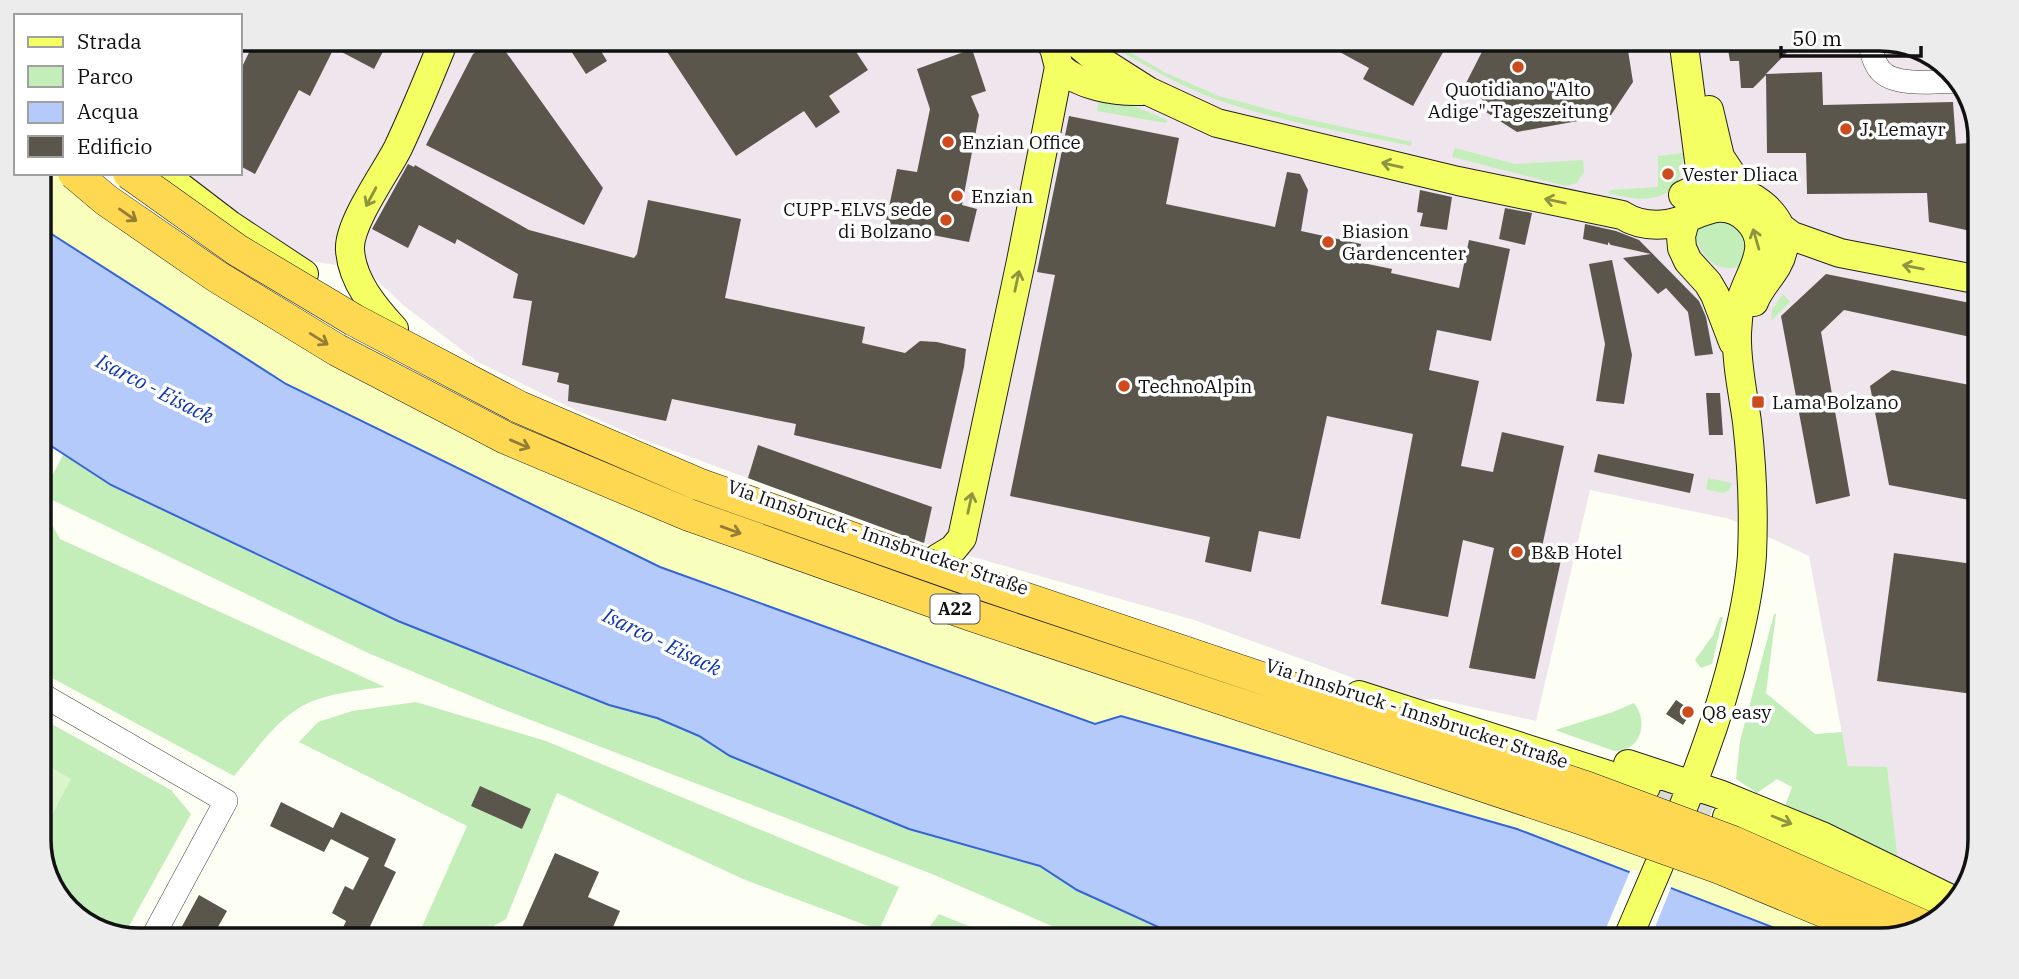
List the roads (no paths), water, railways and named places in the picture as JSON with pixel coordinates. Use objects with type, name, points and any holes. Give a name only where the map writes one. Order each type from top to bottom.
[{"type":"highway","name":"A22","points":[[76,175],[106,200],[238,289],[337,350],[506,438],[689,515],[971,615],[1580,818],[1720,868],[1862,928]]},
{"type":"highway","name":"A22","points":[[133,175],[237,250],[354,320],[519,407],[698,484],[1001,590],[1588,788],[1734,842],[1914,922]]},
{"type":"main road","points":[[394,329],[379,313],[359,283],[350,248],[356,226],[397,148],[439,51]]},
{"type":"main road","points":[[938,558],[953,550],[962,538],[1059,67],[1055,51]]},
{"type":"main road","points":[[1087,51],[1148,91],[1217,123],[1458,181],[1622,215],[1633,222],[1652,225],[1669,223],[1687,202],[1701,176],[1685,51]]},
{"type":"main road","points":[[1675,51],[1690,141],[1690,177],[1685,188],[1687,202],[1681,236],[1682,248],[1688,261],[1715,295],[1737,351]]},
{"type":"main road","points":[[1695,51],[1720,157],[1744,193]]},
{"type":"main road","points":[[1059,67],[1078,80],[1122,92],[1148,91]]},
{"type":"main road","name":"Via Innsbruck - Innsbrucker Straße","points":[[165,175],[230,225],[394,329],[533,404],[662,461],[1010,584],[1646,787]]},
{"type":"main road","points":[[1687,202],[1720,186],[1744,193],[1766,208],[1780,227],[1792,236],[1840,253],[1968,279]]},
{"type":"main road","points":[[1632,928],[1693,785],[1723,699],[1750,582],[1752,476],[1737,351],[1739,308],[1759,256],[1760,244],[1757,234],[1745,217],[1729,210],[1687,202]]},
{"type":"main road","points":[[1737,351],[1756,296],[1780,262],[1784,243],[1780,227]]},
{"type":"main road","points":[[1430,718],[1452,712],[1693,785],[1824,837],[1947,897]]},
{"type":"main road","points":[[1727,817],[1933,911]]},
{"type":"street","points":[[1873,51],[1879,70],[1889,78],[1902,81],[1946,81]]},
{"type":"street","points":[[51,700],[226,801],[157,928]]},
{"type":"water","name":"Isarco - Eisack","points":[[51,234],[286,384],[660,567],[1095,724],[1121,716],[1517,829],[1775,928],[1161,928],[1077,890],[1040,866],[909,829],[730,756],[699,736],[657,718],[609,705],[398,621],[111,485],[51,446]]},
{"type":"tunnel","points":[[1646,787],[1727,817]]},
{"type":"place","name":"Quotidiano \"Alto Adige\" Tageszeitung","points":[[1518,67]]},
{"type":"place","name":"J. Lemayr","points":[[1846,129]]},
{"type":"place","name":"Enzian Office","points":[[948,142]]},
{"type":"place","name":"Vester Dliaca","points":[[1668,174]]},
{"type":"place","name":"Enzian","points":[[957,196]]},
{"type":"place","name":"CUPP-ELVS sede di Bolzano","points":[[946,220]]},
{"type":"place","name":"Biasion Gardencenter","points":[[1328,242]]},
{"type":"place","name":"TechnoAlpin","points":[[1124,386]]},
{"type":"place","name":"Lama Bolzano","points":[[1758,402]]},
{"type":"place","name":"B&B Hotel","points":[[1517,552]]},
{"type":"place","name":"Q8 easy","points":[[1688,712]]}]
